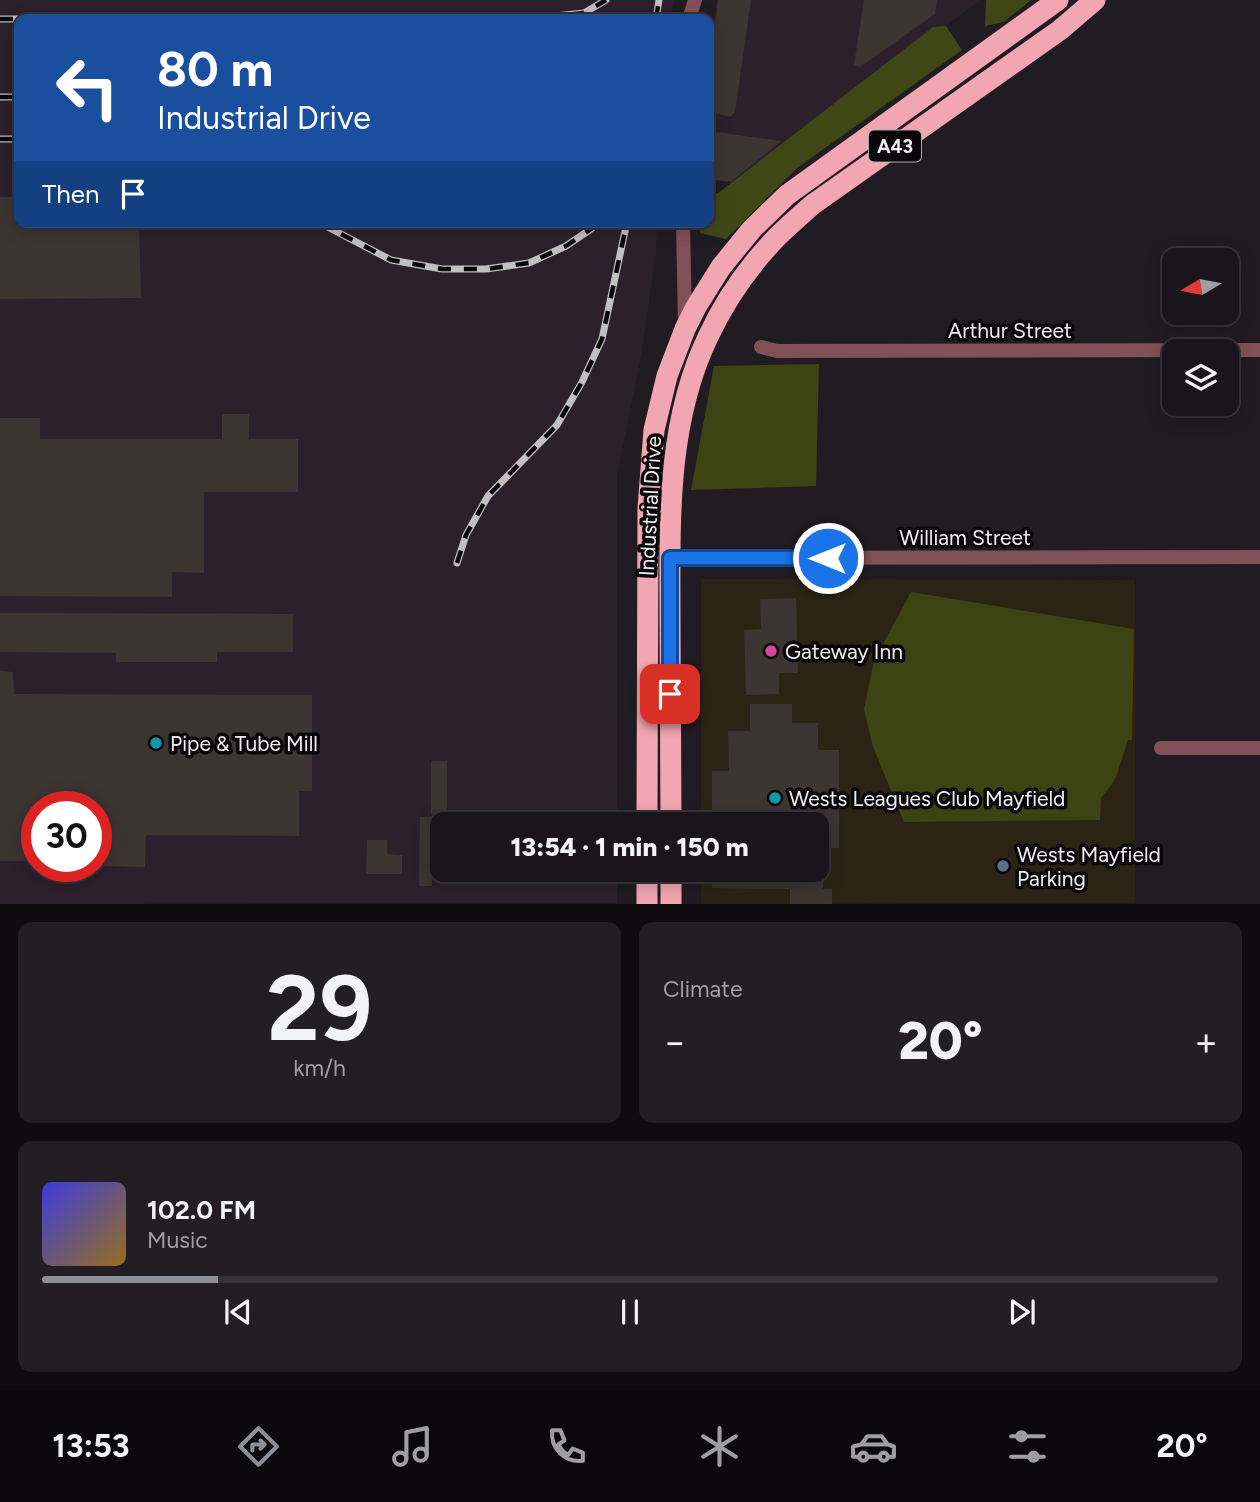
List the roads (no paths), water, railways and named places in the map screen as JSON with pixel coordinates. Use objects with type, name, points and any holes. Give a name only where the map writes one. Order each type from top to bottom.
[{"type":"highway","name":"Industrial Drive","points":[[647,812],[648,508],[654,430],[667,376],[696,307],[721,267],[752,229],[787,195],[1058,0]]},
{"type":"highway","name":"Industrial Drive","points":[[671,812],[672,482],[678,432],[689,384],[718,317],[744,275],[777,237],[813,205],[1060,30],[1095,0]]},
{"type":"highway","points":[[647,882],[647,904]]},
{"type":"highway","points":[[671,882],[671,904]]},
{"type":"street","points":[[683,228],[685,329]]},
{"type":"street","name":"Arthur Street","points":[[761,347],[777,351],[1260,350]]},
{"type":"street","points":[[652,456],[675,457]]},
{"type":"street","name":"William Street","points":[[670,558],[1260,557]]},
{"type":"street","points":[[1161,748],[1260,748]]},
{"type":"railway","points":[[574,14],[584,13],[606,0]]},
{"type":"railway","points":[[657,14],[659,0]]},
{"type":"railway","points":[[0,19],[14,19]]},
{"type":"railway","points":[[0,97],[14,97]]},
{"type":"railway","points":[[0,139],[14,139]]},
{"type":"railway","points":[[330,228],[391,260],[442,269],[486,269],[529,263],[566,246],[592,228]]},
{"type":"railway","points":[[457,563],[466,535],[488,496],[557,425],[582,382],[602,339],[626,228]]},
{"type":"place","name":"Gateway Inn","points":[[771,651]]},
{"type":"place","name":"Pipe & Tube Mill","points":[[156,743]]},
{"type":"place","name":"Wests Leagues Club Mayfield","points":[[775,798]]},
{"type":"place","name":"Wests Mayfield Parking","points":[[1003,866]]}]
